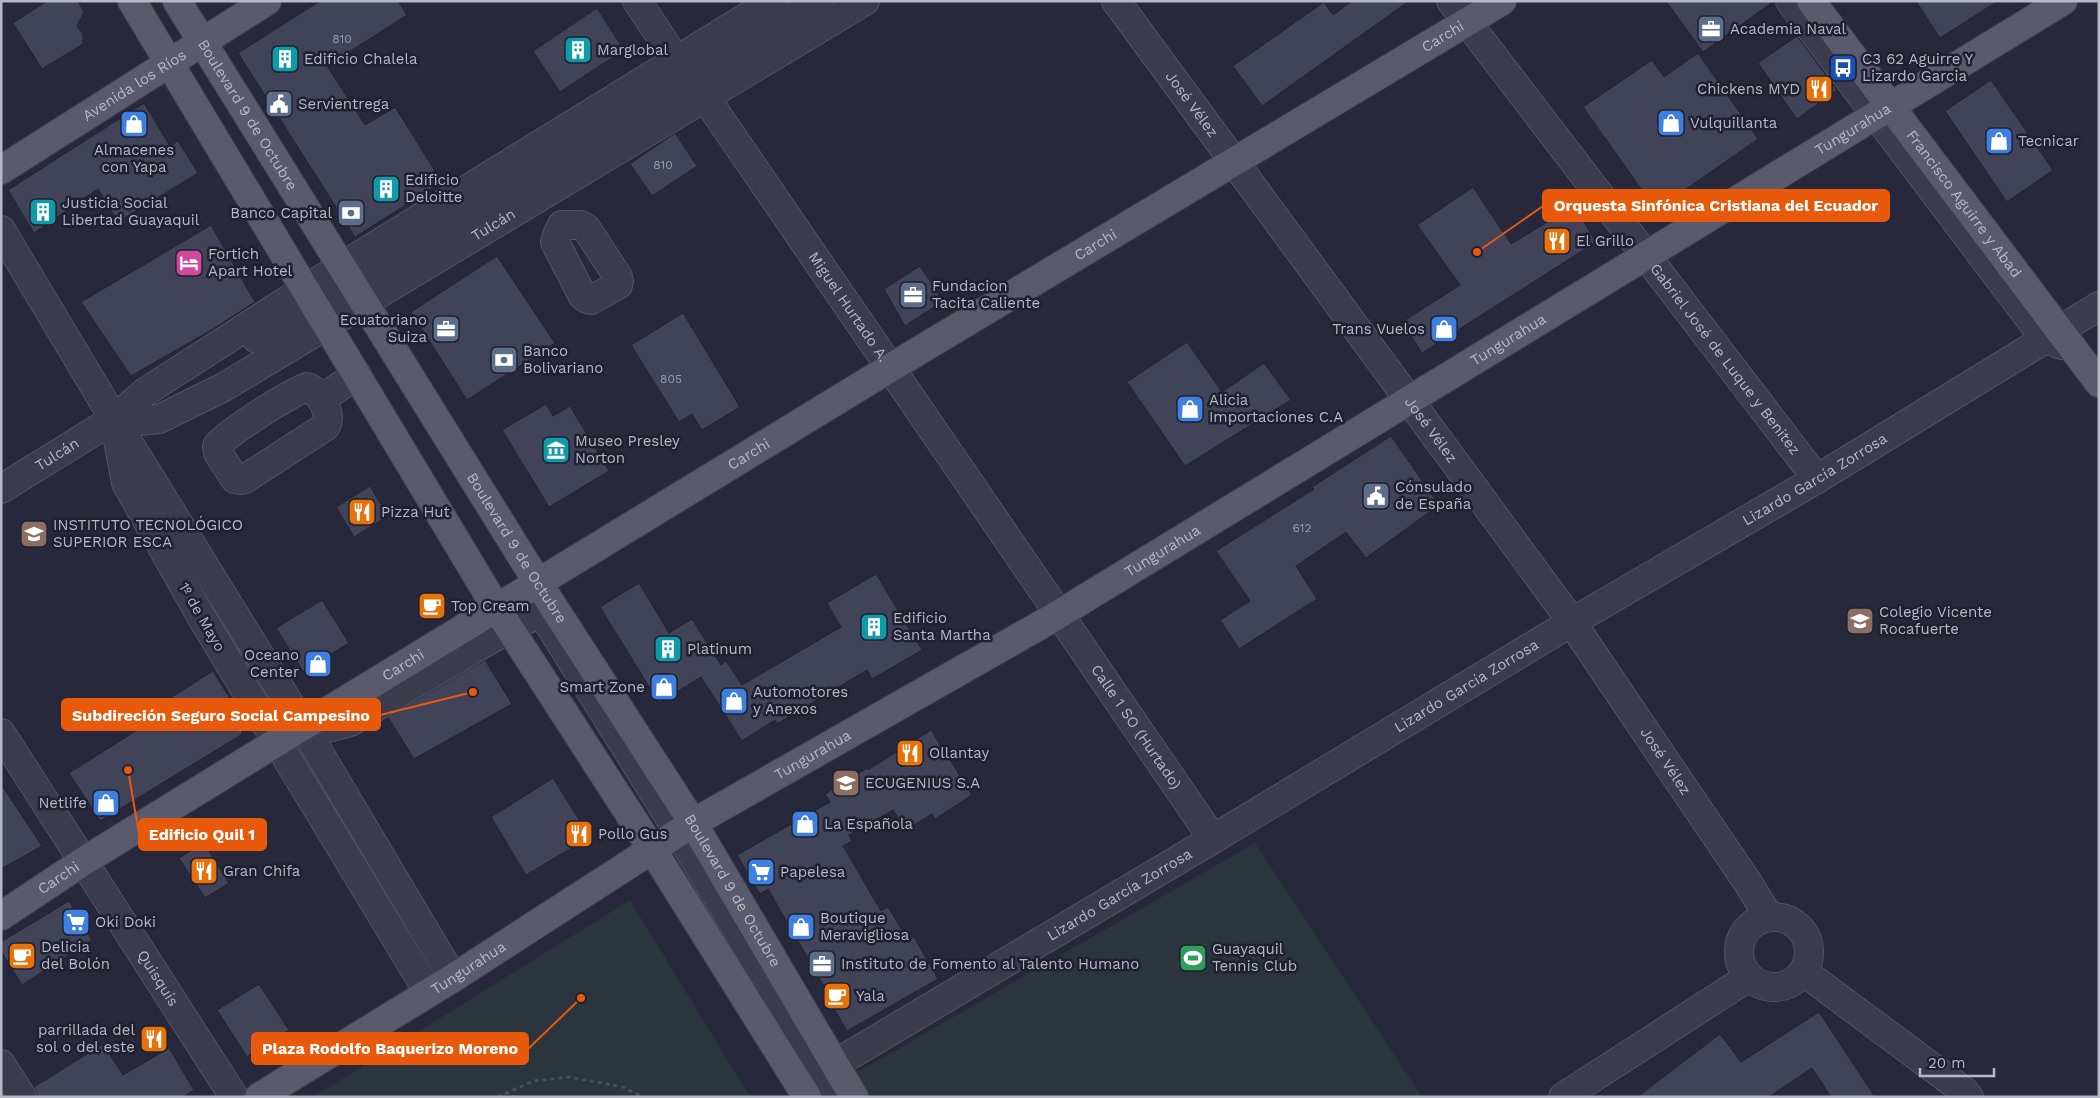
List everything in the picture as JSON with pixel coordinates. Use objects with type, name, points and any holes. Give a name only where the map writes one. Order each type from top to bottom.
[{"type":"main road","points":[[132,1],[504,618],[652,849],[807,1097]]},
{"type":"main road","name":"Boulevard 9 de Octubre","points":[[177,1],[538,583],[686,828],[854,1097]]},
{"type":"main road","name":"Avenida los Ríos","points":[[1,170],[267,1]]},
{"type":"main road","name":"Carchi","points":[[1,916],[84,861],[303,726],[504,618],[538,583],[890,368],[1502,1]]},
{"type":"main road","name":"Francisco Aguirre y Abad","points":[[1811,1],[1883,112],[2058,340],[2099,384]]},
{"type":"main road","name":"Tungurahua","points":[[259,1097],[453,978],[686,828],[1058,615],[2063,1]]},
{"type":"street","name":"Miguel Hurtado A.","points":[[637,1],[1058,615]]},
{"type":"street","name":"Tulcán","points":[[1,489],[114,419],[145,392],[315,307],[353,284],[543,195],[690,78],[773,1]]},
{"type":"street","points":[[353,284],[819,1]]},
{"type":"street","name":"Tulcán","points":[[690,78],[866,1]]},
{"type":"street","name":"José Vélez","points":[[1116,1],[1572,622],[1769,916]]},
{"type":"street","name":"Gabriel José de Luque y Benitez","points":[[1451,1],[1816,479]]},
{"type":"street","points":[[1790,1],[1883,112]]},
{"type":"street","points":[[543,195],[562,225]]},
{"type":"street","name":"1º de Mayo","points":[[1,230],[114,419],[126,483],[202,618],[429,993]]},
{"type":"street","name":"Tulcán","points":[[114,419],[139,421],[160,419],[224,387],[315,307],[353,284]]},
{"type":"street","name":"Lizardo García Zorrosa","points":[[835,1064],[1572,622],[2058,340],[2099,306]]},
{"type":"street","points":[[321,399],[357,375]]},
{"type":"street","points":[[224,387],[248,422]]},
{"type":"street","points":[[307,387],[313,389],[321,399],[329,416],[329,422],[325,428],[242,480],[238,480],[218,453],[217,446],[220,441],[307,387]]},
{"type":"street","points":[[114,419],[303,726],[453,978]]},
{"type":"street","name":"Calle 1 SO (Hurtado)","points":[[1058,615],[1213,839]]},
{"type":"street","name":"Boulevard 9 de Octubre","points":[[504,618],[537,616],[547,621],[686,828],[838,1097]]},
{"type":"street","points":[[303,726],[328,728],[350,722],[484,643],[504,618]]},
{"type":"street","name":"Quisquís","points":[[1,733],[234,1097]]},
{"type":"street","name":"Boulevard 9 de Octubre","points":[[652,849],[679,862],[826,1097]]},
{"type":"street","points":[[1769,916],[1781,917],[1792,921],[1801,928],[1807,938],[1809,955],[1804,972],[1795,981],[1784,986],[1772,987],[1760,984],[1749,977],[1742,968],[1739,957],[1740,940],[1749,926],[1769,916]]},
{"type":"street","points":[[1804,972],[1964,1091],[1969,1097]]},
{"type":"street","points":[[1563,1097],[1749,977]]},
{"type":"street","points":[[1,1064],[22,1097]]},
{"type":"path","points":[[498,1097],[533,1081],[569,1077],[624,1087],[642,1097]]},
{"type":"shaded area","name":"Guayaquil Tennis Club","points":[[1255,843],[1422,1097],[870,1097],[856,1073]]},
{"type":"shaded area","points":[[630,900],[750,1097],[313,1097]]},
{"type":"building","points":[[47,1],[78,1],[84,12],[77,26],[83,34],[83,44],[42,69],[13,23]]},
{"type":"building","points":[[320,1],[398,1],[407,15],[327,66],[365,125],[395,107],[442,182],[355,237],[238,53]]},
{"type":"building","points":[[1352,1],[1409,1],[1262,106],[1233,66],[1324,2],[1333,15]]},
{"type":"building","name":"Academia Naval","points":[[1666,1],[1774,1],[1703,52]]},
{"type":"building","points":[[1916,1],[1998,1],[1940,38]]},
{"type":"building","name":"Marglobal","points":[[597,8],[624,50],[560,92],[533,51]]},
{"type":"building","points":[[1797,36],[1837,90],[1797,119],[1758,63]]},
{"type":"building","name":"Vulquillanta","points":[[1698,53],[1758,139],[1656,210],[1583,107],[1652,60],[1664,77]]},
{"type":"building","name":"Tecnicar","points":[[1991,80],[2053,170],[2007,202],[1945,111]]},
{"type":"building","points":[[144,103],[170,146],[178,141],[198,173],[118,222],[98,189],[34,233],[8,190]]},
{"type":"building","points":[[675,133],[697,166],[652,196],[630,164]]},
{"type":"building","points":[[1473,187],[1511,244],[1574,206],[1596,242],[1422,353],[1402,322],[1460,285],[1417,225]]},
{"type":"building","name":"Fortich Apart Hotel","points":[[211,225],[255,302],[213,329],[131,376],[81,302]]},
{"type":"building","points":[[497,256],[555,343],[467,400],[411,312]]},
{"type":"building","name":"Fundacion Tacita Caliente","points":[[920,266],[943,301],[905,326],[884,289]]},
{"type":"building","points":[[683,313],[740,407],[702,430],[692,414],[679,422],[631,345]]},
{"type":"building","name":"Alicia Importaciones C.A","points":[[1187,342],[1222,392],[1264,363],[1291,400],[1185,466],[1127,382]]},
{"type":"building","name":"Museo Presley Norton","points":[[546,404],[553,416],[570,406],[609,471],[549,507],[502,430]]},
{"type":"building","points":[[1391,436],[1439,505],[1366,558],[1346,532],[1296,566],[1317,599],[1239,649],[1220,620],[1250,601],[1216,551],[1314,489],[1312,487]]},
{"type":"building","name":"Pizza Hut","points":[[370,486],[388,516],[354,537],[336,507]]},
{"type":"building","points":[[876,574],[922,650],[872,679],[867,670],[777,724],[775,720],[742,741],[701,677],[659,703],[600,607],[639,583],[669,633],[692,619],[721,665],[726,661],[742,685],[841,627],[827,603]]},
{"type":"building","points":[[322,600],[349,643],[303,671],[276,628]]},
{"type":"building","points":[[485,660],[512,704],[414,759],[388,717]]},
{"type":"building","points":[[213,671],[245,723],[241,735],[100,821],[69,773],[177,705],[172,697]]},
{"type":"building","points":[[931,730],[972,795],[935,819],[932,814],[906,830],[893,810],[849,835],[852,841],[843,846],[881,911],[888,907],[908,940],[914,937],[938,979],[847,1031],[823,989],[825,988],[768,889],[760,894],[737,855],[830,802],[825,794],[867,768],[868,770]]},
{"type":"building","points":[[553,778],[590,837],[526,875],[491,817]]},
{"type":"building","points":[[1,784],[42,846],[1,869]]},
{"type":"building","name":"Gran Chifa","points":[[204,843],[229,883],[205,898],[179,858]]},
{"type":"building","points":[[69,901],[92,940],[22,985],[1,951],[1,942]]},
{"type":"building","points":[[259,984],[289,1030],[247,1057],[217,1010]]},
{"type":"building","points":[[1819,1012],[1875,1097],[1831,1097],[1812,1068],[1769,1097],[1637,1097],[1720,1034],[1741,1062]]},
{"type":"building","points":[[103,1044],[123,1075],[169,1048],[194,1090],[183,1097],[38,1097],[34,1087]]},
{"type":"place","name":"Academia Naval","points":[[1711,29]]},
{"type":"place","name":"Marglobal","points":[[578,50]]},
{"type":"place","name":"Edificio Chalela","points":[[285,59]]},
{"type":"place","name":"C3 62 Aguirre Y Lizardo Garcia","points":[[1843,68]]},
{"type":"place","name":"Chickens MYD","points":[[1819,89]]},
{"type":"place","name":"Servientrega","points":[[279,104]]},
{"type":"place","name":"Vulquillanta","points":[[1671,123]]},
{"type":"place","name":"Almacenes con Yapa","points":[[134,124]]},
{"type":"place","name":"Tecnicar","points":[[1999,141]]},
{"type":"place","name":"Edificio Deloitte","points":[[386,189]]},
{"type":"place","name":"Justicia Social Libertad Guayaquil","points":[[43,212]]},
{"type":"place","name":"Banco Capital","points":[[351,213]]},
{"type":"place","name":"El Grillo","points":[[1557,241]]},
{"type":"place","name":"Orquesta Sinfónica Cristiana del Ecuador","points":[[1477,252]]},
{"type":"place","name":"Fortich Apart Hotel","points":[[189,263]]},
{"type":"place","name":"Fundacion Tacita Caliente","points":[[913,295]]},
{"type":"place","name":"Ecuatoriano Suiza","points":[[446,329]]},
{"type":"place","name":"Trans Vuelos","points":[[1444,329]]},
{"type":"place","name":"Banco Bolivariano","points":[[504,360]]},
{"type":"place","name":"Alicia Importaciones C.A","points":[[1190,409]]},
{"type":"place","name":"Museo Presley Norton","points":[[556,450]]},
{"type":"place","name":"Cónsulado de España","points":[[1376,496]]},
{"type":"place","name":"Pizza Hut","points":[[362,512]]},
{"type":"place","name":"INSTITUTO TECNOLÓGICO SUPERIOR ESCA","points":[[34,534]]},
{"type":"place","name":"Top Cream","points":[[432,606]]},
{"type":"place","name":"Colegio Vicente Rocafuerte","points":[[1860,621]]},
{"type":"place","name":"Edificio Santa Martha","points":[[874,627]]},
{"type":"place","name":"Platinum","points":[[668,649]]},
{"type":"place","name":"Oceano Center","points":[[318,664]]},
{"type":"place","name":"Smart Zone","points":[[664,687]]},
{"type":"place","name":"Subdireción Seguro Social Campesino","points":[[473,692]]},
{"type":"place","name":"Automotores y Anexos","points":[[734,701]]},
{"type":"place","name":"Ollantay","points":[[910,753]]},
{"type":"place","name":"Edificio Quil 1","points":[[128,770]]},
{"type":"place","name":"ECUGENIUS S.A","points":[[846,783]]},
{"type":"place","name":"Netlife","points":[[106,803]]},
{"type":"place","name":"La Española","points":[[805,824]]},
{"type":"place","name":"Pollo Gus","points":[[579,834]]},
{"type":"place","name":"Gran Chifa","points":[[204,871]]},
{"type":"place","name":"Papelesa","points":[[761,872]]},
{"type":"place","name":"Oki Doki","points":[[76,922]]},
{"type":"place","name":"Boutique Meravigliosa","points":[[801,927]]},
{"type":"place","name":"Delicia del Bolón","points":[[22,956]]},
{"type":"place","name":"Guayaquil Tennis Club","points":[[1193,958]]},
{"type":"place","name":"Instituto de Fomento al Talento Humano","points":[[822,964]]},
{"type":"place","name":"Yala","points":[[837,996]]},
{"type":"place","name":"Plaza Rodolfo Baquerizo Moreno","points":[[581,998]]},
{"type":"place","name":"parrillada del sol o del este","points":[[154,1039]]}]
